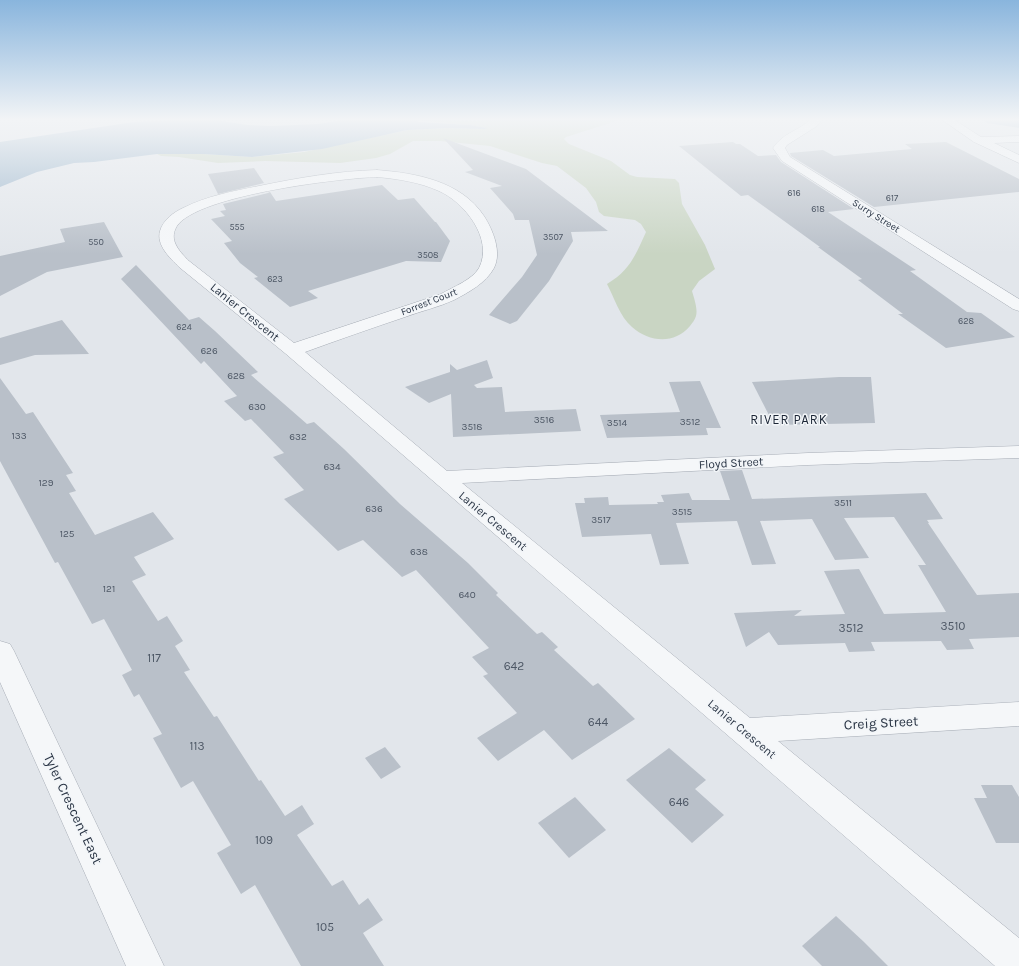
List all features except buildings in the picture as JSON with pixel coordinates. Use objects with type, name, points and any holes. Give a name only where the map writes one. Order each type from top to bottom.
[{"type":"street","name":"Surry Street","points":[[794,164],[1019,306]]},
{"type":"street","name":"Lanier Crescent","points":[[398,175],[370,174],[330,177],[222,197],[189,210],[170,225],[167,233],[168,242],[172,252],[184,264],[292,350],[442,478],[1019,962]]},
{"type":"street","name":"Forrest Court","points":[[292,350],[447,297],[479,277],[488,266],[490,262],[490,244],[484,227],[471,206],[449,190],[409,176],[398,175]]},
{"type":"street","name":"Floyd Street","points":[[442,478],[808,459],[1019,452]]},
{"type":"street","name":"Tyler Crescent East","points":[[0,651],[145,966]]},
{"type":"street","name":"Creig Street","points":[[744,731],[1019,714]]},
{"type":"green space","points":[[547,164],[615,164],[630,175],[637,177],[675,179],[679,183],[682,204],[705,245],[715,269],[699,281],[692,291],[696,304],[695,319],[684,332],[669,339],[654,338],[639,332],[624,318],[607,284],[627,268],[646,232],[641,224],[635,220],[604,216],[599,212],[596,202],[586,188],[557,166]]},
{"type":"water","points":[[0,164],[70,164],[37,172],[0,187]]},
{"type":"district","name":"RIVER PARK","points":[[789,419]]}]
